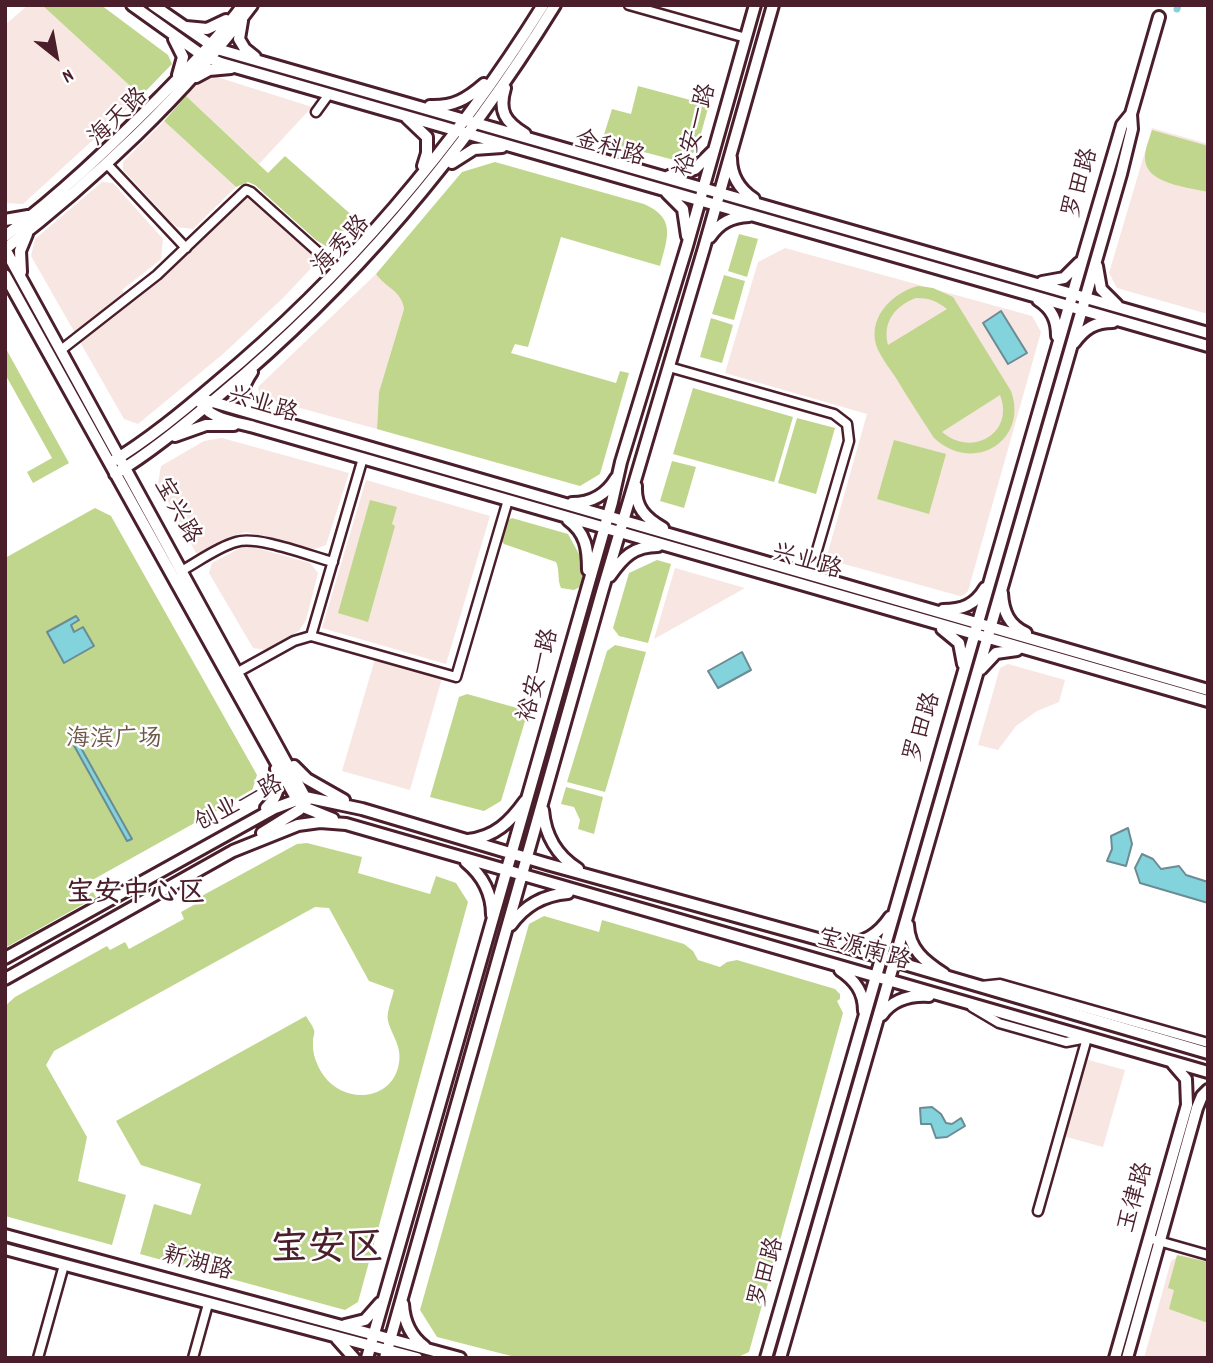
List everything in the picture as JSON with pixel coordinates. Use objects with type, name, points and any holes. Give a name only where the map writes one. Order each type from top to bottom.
[{"type":"main road","name":"金科路","points":[[132,5],[205,57],[237,67],[659,188],[766,206],[1208,333]]},
{"type":"main road","name":"金科路","points":[[153,5],[214,47],[664,176],[702,194]]},
{"type":"main road","name":"海天路","points":[[5,249],[106,163],[214,47],[242,10],[252,5]]},
{"type":"main road","name":"海秀路","points":[[123,462],[148,438],[205,402],[262,359],[363,258],[418,187],[455,130],[506,62],[542,5]]},
{"type":"main road","name":"海秀路","points":[[113,468],[157,445],[205,402],[469,134],[507,81],[555,5]]},
{"type":"main road","name":"裕安一路","points":[[367,1358],[513,854],[605,528],[621,462],[687,246],[755,5]]},
{"type":"main road","name":"裕安一路","points":[[388,1349],[602,592],[773,5]]},
{"type":"main road","points":[[183,26],[202,30],[215,27],[242,10]]},
{"type":"main road","points":[[242,10],[238,34],[240,42],[249,53],[263,62]]},
{"type":"main road","name":"罗田路","points":[[766,1358],[976,629],[997,579],[1085,298],[1132,130],[1131,114],[1159,17]]},
{"type":"main road","points":[[168,31],[178,43],[183,57],[174,89]]},
{"type":"main road","points":[[410,104],[443,106],[457,103],[474,93],[506,62]]},
{"type":"main road","points":[[174,89],[209,70],[237,67]]},
{"type":"main road","points":[[507,81],[501,103],[502,113],[513,127],[537,141]]},
{"type":"main road","name":"海天路","points":[[5,236],[34,214],[174,89]]},
{"type":"main road","points":[[402,114],[423,131],[428,141],[428,153],[418,187]]},
{"type":"main road","name":"罗田路","points":[[780,1358],[990,627],[997,579],[1057,347],[1122,125],[1131,114]]},
{"type":"main road","points":[[418,187],[466,152],[478,148],[514,146]]},
{"type":"main road","points":[[664,176],[695,169],[715,147]]},
{"type":"main road","points":[[730,152],[731,165],[738,184],[747,194],[766,206]]},
{"type":"main road","points":[[659,188],[676,199],[683,209],[687,222],[687,246]]},
{"type":"main road","name":"金科路","points":[[718,198],[761,217],[1208,346]]},
{"type":"main road","points":[[5,220],[34,214]]},
{"type":"main road","points":[[704,248],[714,231],[724,222],[738,217],[761,217]]},
{"type":"main road","points":[[23,282],[20,251],[30,230]]},
{"type":"main road","name":"宝兴路","points":[[5,249],[238,672],[275,750]]},
{"type":"main road","points":[[1026,281],[1046,282],[1064,278],[1075,268],[1085,251]]},
{"type":"main road","points":[[1097,254],[1097,279],[1101,289],[1112,302],[1129,310]]},
{"type":"main road","name":"宝兴路","points":[[5,275],[302,800]]},
{"type":"main road","points":[[1019,292],[1042,303],[1053,314],[1057,327],[1057,347]]},
{"type":"main road","points":[[1068,355],[1078,338],[1091,326],[1101,322],[1126,322]]},
{"type":"main road","points":[[262,359],[245,384],[244,396],[250,405],[283,421]]},
{"type":"main road","name":"兴业路","points":[[205,402],[283,421],[608,516],[622,526],[682,550],[976,629],[990,627],[1208,690]]},
{"type":"main road","name":"兴业路","points":[[205,402],[212,414],[246,425],[605,528],[622,526],[684,538],[810,574],[929,616]]},
{"type":"main road","points":[[157,445],[201,426],[246,425]]},
{"type":"main road","points":[[562,502],[584,502],[603,494],[616,479],[621,462]]},
{"type":"main road","points":[[639,468],[636,489],[641,510],[653,522],[684,538]]},
{"type":"main road","points":[[560,514],[580,530],[585,540],[588,585]]},
{"type":"main road","points":[[602,592],[619,563],[631,552],[656,546],[682,550]]},
{"type":"main road","points":[[929,616],[969,605],[997,579],[1009,620],[1021,631],[1041,642]]},
{"type":"main road","points":[[929,616],[959,643],[963,658],[962,680]]},
{"type":"main road","name":"兴业路","points":[[976,629],[986,638],[1208,701]]},
{"type":"main road","points":[[973,684],[983,666],[996,653],[1015,650],[1035,653]]},
{"type":"main road","points":[[275,750],[307,779],[362,809]]},
{"type":"main road","points":[[253,820],[274,801],[278,791],[275,750]]},
{"type":"main road","points":[[464,840],[484,837],[502,828],[530,793]]},
{"type":"main road","points":[[233,851],[302,800],[346,824]]},
{"type":"main road","name":"创业一路","points":[[5,958],[253,820],[302,800],[362,809],[513,854]]},
{"type":"main road","points":[[543,802],[546,829],[555,847],[567,861],[587,874]]},
{"type":"main road","name":"创业一路","points":[[5,979],[233,851],[298,825],[320,822],[346,824],[507,872]]},
{"type":"main road","name":"宝源南路","points":[[513,854],[1208,1053]]},
{"type":"main road","points":[[461,859],[480,876],[488,890],[491,927]]},
{"type":"main road","name":"宝源南路","points":[[507,872],[1208,1072]]},
{"type":"main road","points":[[507,934],[517,918],[539,900],[556,894],[581,893]]},
{"type":"main road","points":[[829,943],[846,944],[868,939],[884,927],[898,902]]},
{"type":"main road","points":[[909,913],[908,933],[915,949],[927,962],[955,980]]},
{"type":"main road","points":[[832,965],[851,978],[861,991],[864,1004],[863,1021]]},
{"type":"main road","points":[[876,1026],[885,1011],[902,999],[923,995],[942,996]]},
{"type":"main road","name":"玉律路","points":[[1164,1059],[1178,1068],[1186,1079],[1191,1111]]},
{"type":"main road","name":"玉律路","points":[[1115,1358],[1154,1240],[1191,1111],[1208,1090]]},
{"type":"main road","name":"新湖路","points":[[5,1235],[372,1340],[388,1349],[417,1358]]},
{"type":"main road","name":"玉律路","points":[[1127,1358],[1154,1240]]},
{"type":"main road","name":"新湖路","points":[[5,1249],[208,1304],[333,1330]]},
{"type":"main road","points":[[161,1291],[169,1288],[166,1280]]},
{"type":"main road","points":[[354,1358],[333,1330],[365,1320],[378,1307],[386,1292]]},
{"type":"main road","points":[[403,1298],[410,1332],[419,1343],[433,1351]]},
{"type":"main road","name":"新湖路","points":[[388,1349],[433,1351],[457,1358]]},
{"type":"street","points":[[629,5],[746,38]]},
{"type":"street","points":[[316,112],[329,94]]},
{"type":"street","points":[[106,163],[186,248]]},
{"type":"street","points":[[61,350],[140,289],[242,192],[248,190],[337,269]]},
{"type":"street","points":[[669,367],[834,414],[847,424],[849,441],[810,574]]},
{"type":"street","points":[[311,636],[363,458]]},
{"type":"street","points":[[238,672],[294,641],[311,636],[456,677],[508,500]]},
{"type":"street","points":[[183,570],[229,545],[245,540],[258,541],[333,562]]},
{"type":"street","points":[[975,987],[1000,984],[1208,1043]]},
{"type":"street","points":[[1038,1211],[1087,1038]]},
{"type":"street","points":[[1154,1240],[1208,1255]]},
{"type":"street","points":[[38,1358],[64,1265]]},
{"type":"street","points":[[193,1358],[208,1304]]},
{"type":"shaded area","points":[[28,5],[42,5],[141,96],[23,204],[5,203],[5,25]]},
{"type":"shaded area","points":[[214,76],[312,107],[259,164],[186,96],[199,82]]},
{"type":"shaded area","points":[[164,121],[236,187],[193,229],[176,227],[123,170],[123,162]]},
{"type":"shaded area","points":[[1152,128],[1208,144],[1208,314],[1117,288],[1109,273]]},
{"type":"shaded area","points":[[102,182],[113,183],[163,239],[161,259],[122,290],[131,303],[245,197],[251,197],[313,252],[317,262],[223,354],[138,424],[124,419],[31,256],[35,239]]},
{"type":"shaded area","points":[[785,248],[1032,316],[1041,332],[968,591],[964,595],[826,559],[867,414],[725,373],[758,262]]},
{"type":"shaded area","points":[[376,274],[402,298],[404,309],[379,392],[377,429],[260,397],[258,387]]},
{"type":"shaded area","points":[[222,438],[349,473],[326,545],[315,549],[246,532],[235,535],[200,555],[196,553],[158,483],[161,466],[204,441]]},
{"type":"shaded area","points":[[366,480],[490,516],[446,664],[322,628]]},
{"type":"shaded area","points":[[242,547],[253,547],[310,563],[318,573],[306,620],[299,631],[266,650],[253,648],[209,573],[212,563]]},
{"type":"shaded area","points":[[675,568],[745,588],[654,639]]},
{"type":"shaded area","points":[[375,659],[442,678],[410,790],[342,771]]},
{"type":"shaded area","points":[[1008,664],[1065,680],[1059,702],[1037,711],[1016,726],[998,750],[978,745],[1000,668]]},
{"type":"shaded area","points":[[1085,1059],[1125,1070],[1103,1147],[1063,1136]]},
{"type":"shaded area","points":[[1181,1255],[1208,1262],[1208,1358],[1144,1358],[1171,1261]]},
{"type":"green space","points":[[42,5],[101,5],[168,55],[172,64],[141,96]]},
{"type":"green space","points":[[638,86],[709,105],[696,151],[678,161],[602,141],[612,109],[631,114]]},
{"type":"green space","points":[[186,96],[268,173],[285,156],[355,218],[329,248],[316,240],[255,185],[248,182],[236,187],[164,121]]},
{"type":"green space","points":[[1152,130],[1208,146],[1208,192],[1169,183],[1152,173],[1145,157]]},
{"type":"green space","points":[[495,162],[644,204],[661,216],[667,229],[660,266],[561,237],[528,347],[515,344],[511,353],[616,383],[620,371],[629,373],[600,474],[580,486],[377,429],[379,392],[404,309],[397,294],[376,274],[462,172]]},
{"type":"green space","points":[[739,234],[758,239],[747,277],[728,271]]},
{"type":"green space","points":[[724,275],[745,281],[734,320],[712,314]]},
{"type":"green space","points":[[918,286],[933,288],[953,297],[1011,391],[1014,409],[1012,424],[1005,437],[994,447],[981,452],[965,453],[950,449],[934,438],[880,354],[875,339],[878,318],[890,301]],"holes":[[[916,298],[933,300],[947,309],[888,345],[887,329],[892,316],[902,305]],[[1000,395],[1003,409],[1001,420],[988,438],[966,443],[942,432]]]},
{"type":"green space","points":[[711,318],[733,325],[722,363],[700,357]]},
{"type":"green space","points":[[5,347],[69,463],[33,483],[27,472],[52,458],[5,374]]},
{"type":"green space","points":[[693,388],[793,417],[774,482],[673,454]]},
{"type":"green space","points":[[797,418],[835,428],[816,494],[778,483]]},
{"type":"green space","points":[[894,440],[946,454],[929,514],[877,499]]},
{"type":"green space","points":[[672,461],[696,467],[684,508],[660,501]]},
{"type":"green space","points":[[370,500],[397,507],[392,524],[395,526],[368,622],[338,613]]},
{"type":"green space","name":"海滨广场","points":[[95,508],[111,516],[257,775],[252,791],[69,893],[74,902],[93,892],[96,897],[5,948],[5,558]]},
{"type":"green space","points":[[512,518],[568,534],[585,565],[580,587],[574,590],[561,588],[556,562],[504,544],[500,539],[506,521]]},
{"type":"green space","points":[[657,560],[671,564],[648,643],[619,636],[613,628],[629,573]]},
{"type":"green space","points":[[615,645],[646,652],[605,792],[567,782],[607,651]]},
{"type":"green space","points":[[467,694],[528,711],[501,801],[484,811],[430,797],[459,697]]},
{"type":"green space","points":[[566,787],[603,797],[594,834],[578,829],[580,820],[574,807],[561,804]]},
{"type":"green space","points":[[307,843],[362,857],[358,873],[430,894],[436,876],[456,883],[468,902],[358,1302],[345,1310],[140,1254],[154,1204],[191,1215],[201,1184],[141,1165],[116,1121],[306,1016],[314,1030],[313,1051],[317,1064],[333,1085],[344,1092],[367,1095],[388,1085],[395,1076],[400,1057],[388,1018],[394,990],[369,981],[329,908],[315,907],[54,1051],[46,1065],[87,1137],[78,1181],[126,1195],[112,1245],[5,1216],[5,1006],[15,997],[107,946],[110,950],[125,942],[129,949],[184,919],[181,912],[199,902],[198,898],[297,844]]},
{"type":"green space","points":[[544,916],[599,932],[602,920],[684,944],[693,951],[698,960],[720,967],[737,960],[835,989],[840,994],[837,1001],[843,1013],[749,1352],[736,1358],[519,1358],[437,1337],[420,1310],[529,924]]},
{"type":"green space","points":[[1177,1255],[1208,1262],[1208,1323],[1169,1309],[1174,1290],[1168,1288]]},
{"type":"water","points":[[1001,311],[1027,353],[1008,364],[983,323]]},
{"type":"water","points":[[76,616],[79,620],[71,625],[74,632],[83,627],[94,646],[64,663],[47,632]]},
{"type":"water","points":[[742,652],[751,670],[718,688],[708,671]]},
{"type":"water","points":[[76,739],[132,839],[127,841],[72,742]]},
{"type":"water","points":[[1128,828],[1132,844],[1126,866],[1107,861],[1112,849],[1111,836]]},
{"type":"water","points":[[1142,854],[1153,859],[1161,869],[1179,866],[1186,875],[1208,882],[1208,903],[1140,883],[1135,868]]},
{"type":"water","points":[[932,1107],[941,1114],[946,1123],[952,1124],[961,1118],[965,1126],[947,1137],[936,1138],[931,1124],[921,1124],[920,1108]]},
{"type":"waterway","points":[[1177,9],[1178,5]]},
{"type":"district","name":"宝安中心区","points":[[136,896]]},
{"type":"district","name":"宝安区","points":[[327,1253]]}]
